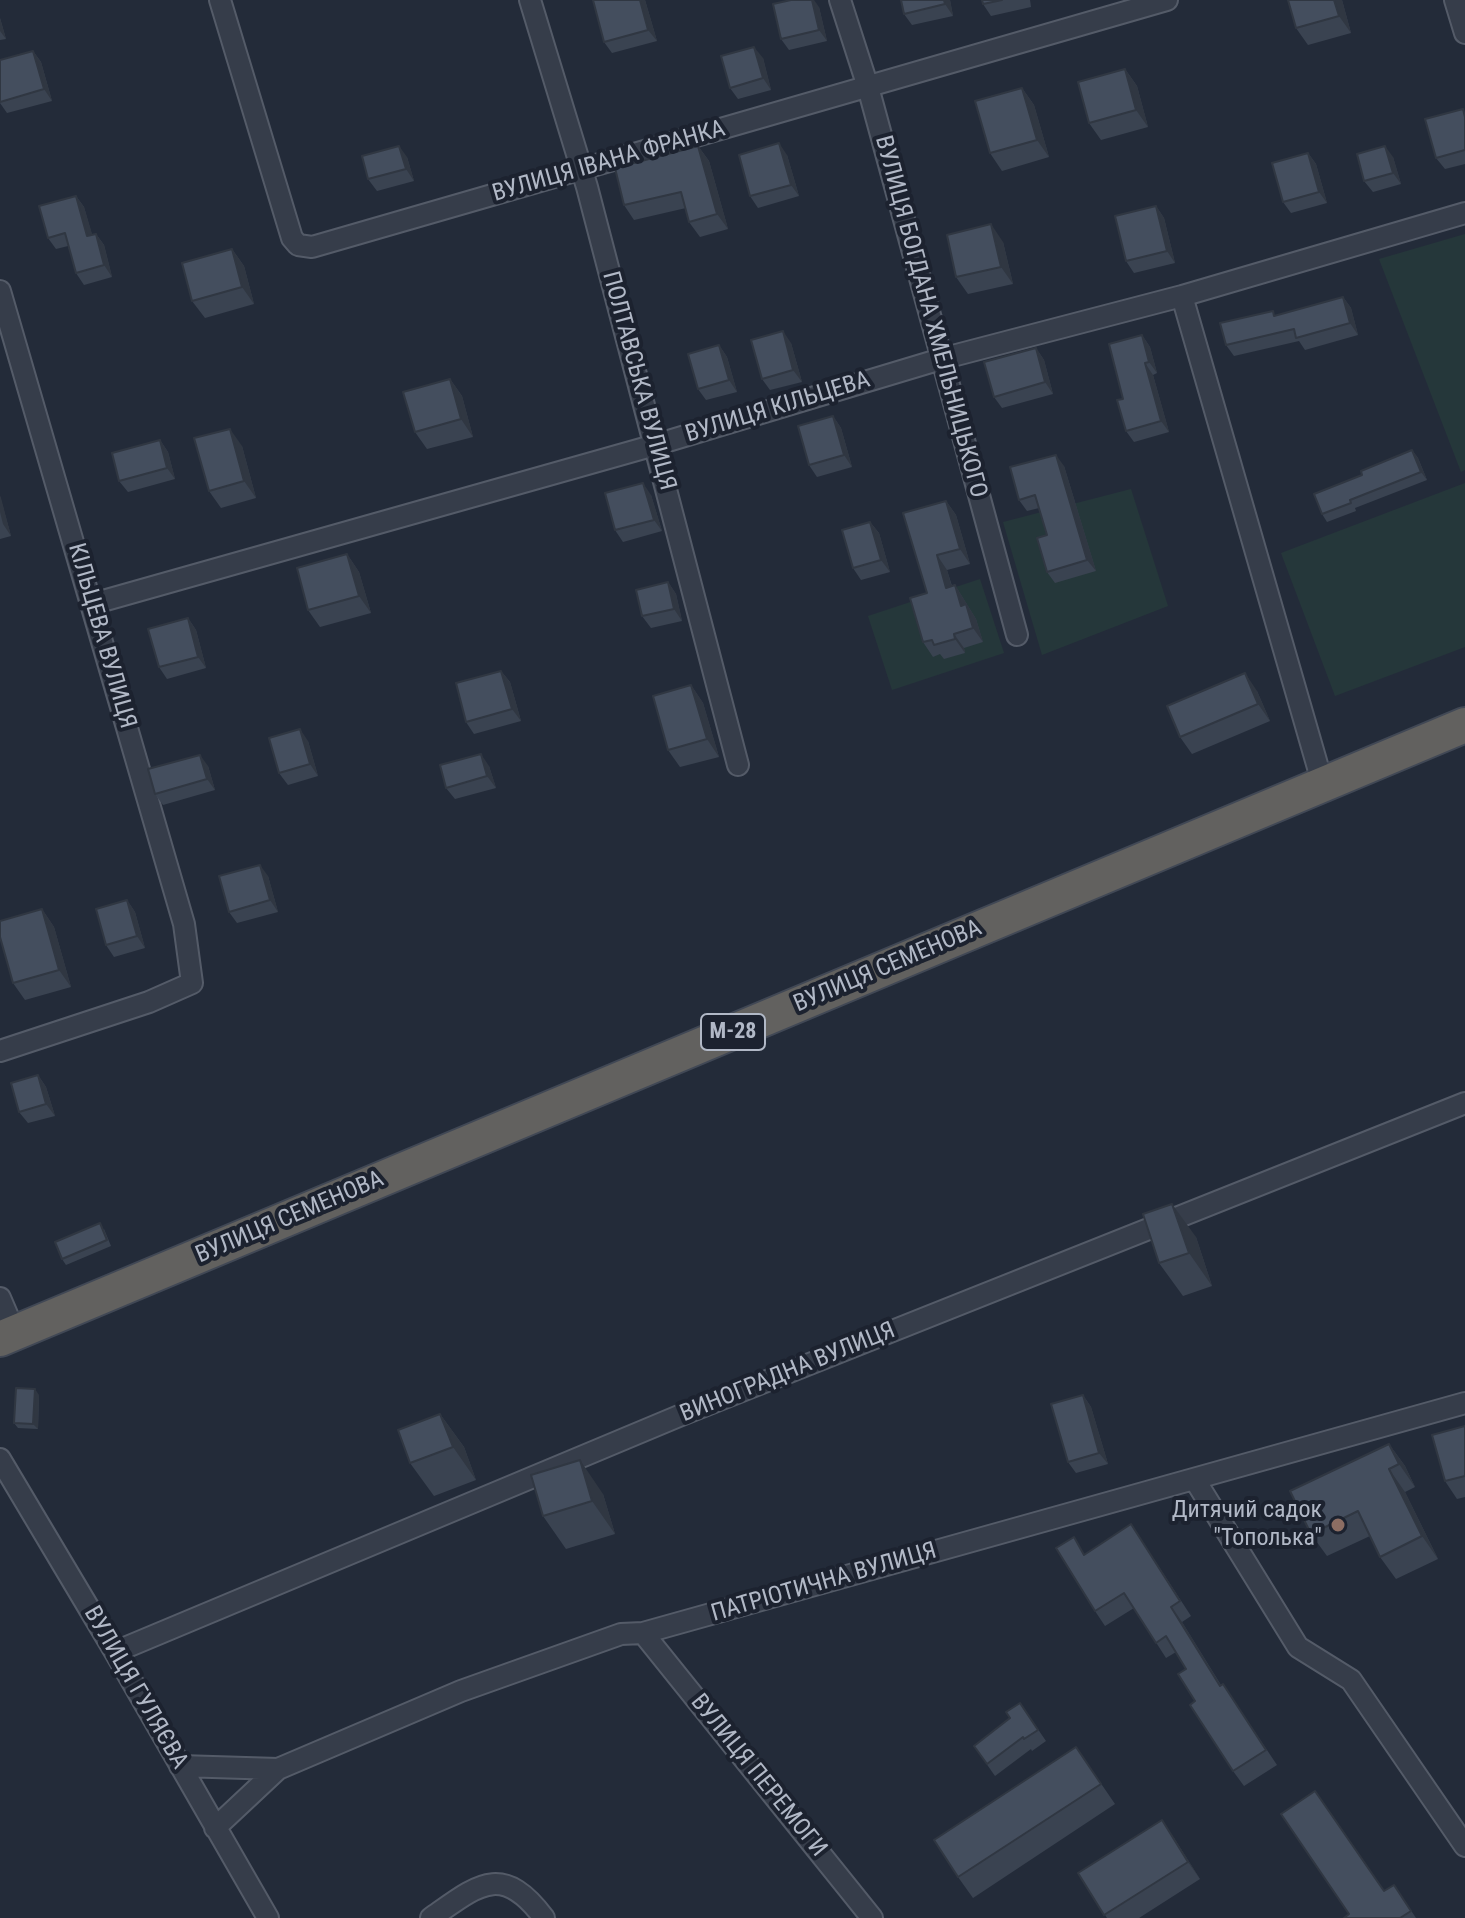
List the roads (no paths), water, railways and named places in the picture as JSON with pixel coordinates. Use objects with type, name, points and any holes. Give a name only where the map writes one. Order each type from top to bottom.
[{"type":"highway","name":"ВУЛИЦЯ СЕМЕНОВА","points":[[8,1336],[1465,725]]},
{"type":"street","name":"ВУЛИЦЯ ІВАНА ФРАНКА","points":[[220,0],[292,238],[298,245],[312,247],[1167,0]]},
{"type":"street","name":"ПОЛТАВСЬКА ВУЛИЦЯ","points":[[530,0],[591,202],[738,765]]},
{"type":"street","name":"ВУЛИЦЯ БОГДАНА ХМЕЛЬНИЦЬКОГО","points":[[840,0],[868,87],[1017,635]]},
{"type":"street","points":[[1455,0],[1465,33]]},
{"type":"street","name":"ВУЛИЦЯ КІЛЬЦЕВА","points":[[92,604],[655,445],[941,359],[1182,296],[1465,213]]},
{"type":"street","name":"КІЛЬЦЕВА ВУЛИЦЯ","points":[[0,291],[184,924],[192,983],[149,1002],[0,1051]]},
{"type":"street","points":[[1182,296],[1323,785]]},
{"type":"street","name":"ВИНОГРАДНА ВУЛИЦЯ","points":[[115,1652],[679,1416],[1465,1103]]},
{"type":"street","points":[[0,1298],[8,1336]]},
{"type":"street","name":"ПАТРІОТИЧНА ВУЛИЦЯ","points":[[215,1828],[278,1769],[461,1691],[621,1634],[643,1633],[1465,1403]]},
{"type":"street","name":"ВУЛИЦЯ ГУЛЯЄВА","points":[[0,1459],[268,1918]]},
{"type":"street","points":[[1195,1480],[1298,1647],[1351,1680],[1465,1846]]},
{"type":"street","name":"ВУЛИЦЯ ПЕРЕМОГИ","points":[[643,1633],[872,1918]]},
{"type":"street","points":[[180,1766],[278,1769]]},
{"type":"street","points":[[431,1918],[467,1892],[485,1884],[504,1884],[520,1890],[544,1918]]},
{"type":"place","name":"Дитячий садок \"Тополька\"","points":[[1338,1525]]}]
